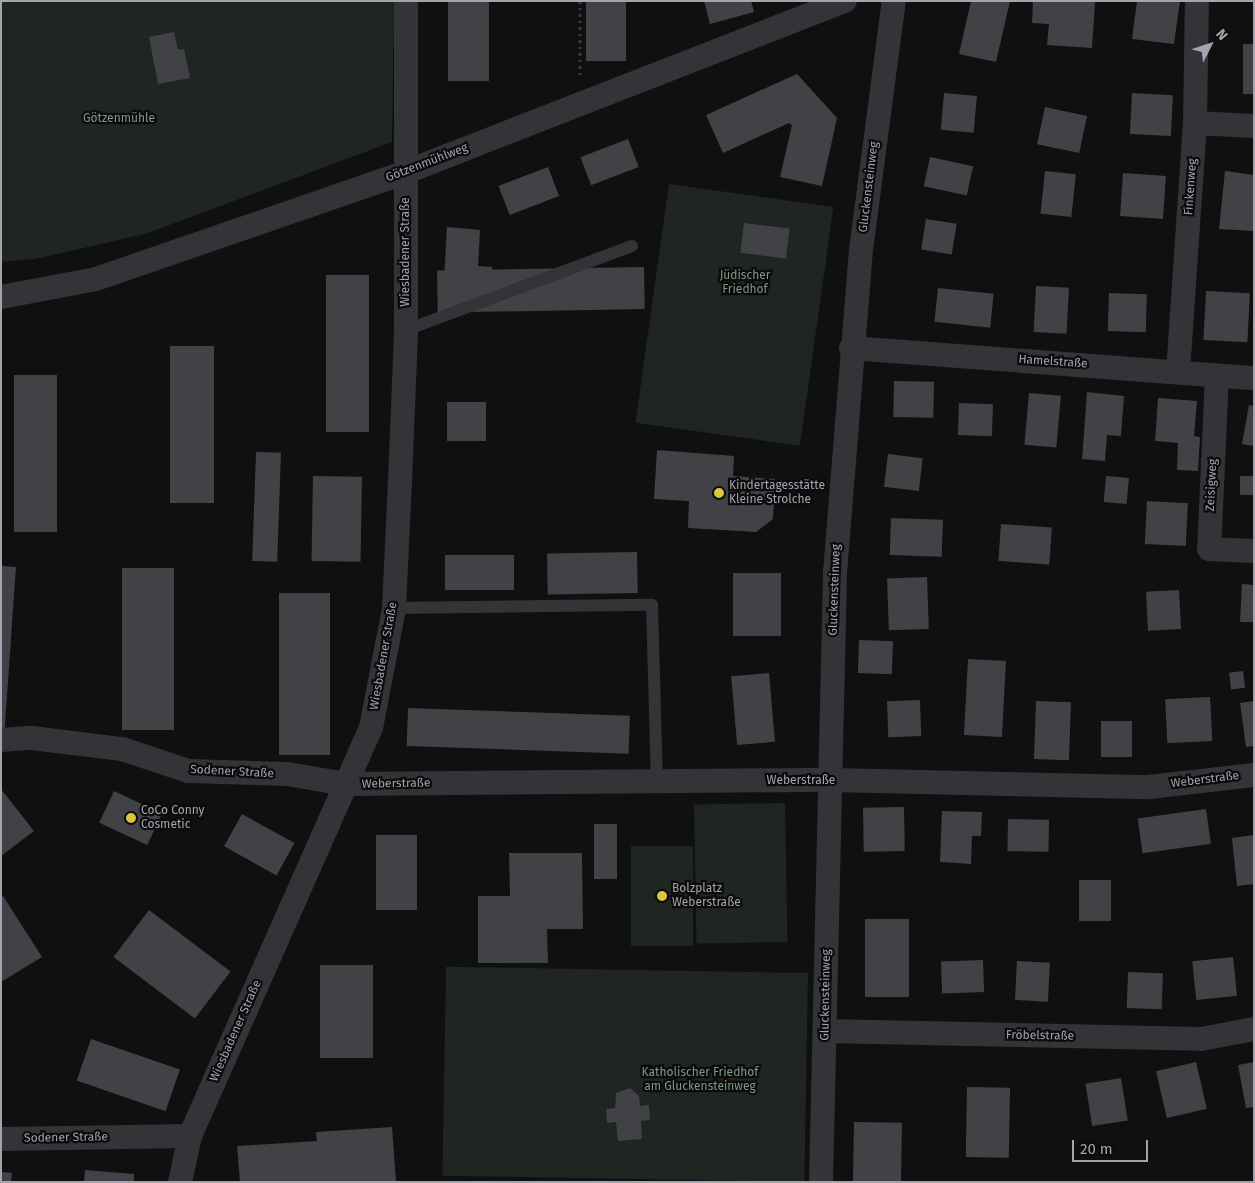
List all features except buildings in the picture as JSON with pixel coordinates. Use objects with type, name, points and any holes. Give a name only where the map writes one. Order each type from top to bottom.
[{"type":"street","name":"Wiesbadener Straße","points":[[180,1182],[190,1136],[371,728],[394,608],[406,330],[406,1]]},
{"type":"street","name":"Götzenmühlweg","points":[[1,297],[96,279],[406,172],[845,1]]},
{"type":"street","name":"Gluckensteinweg","points":[[821,1182],[835,572],[851,348],[894,1]]},
{"type":"street","name":"Finkenweg","points":[[1178,372],[1195,123],[1197,1]]},
{"type":"street","points":[[1195,123],[1254,126]]},
{"type":"street","name":"Hamelstraße","points":[[851,348],[1254,378]]},
{"type":"street","name":"Zeisigweg","points":[[1217,376],[1209,549],[1254,551]]},
{"type":"street","name":"Sodener Straße","points":[[1,740],[32,738],[122,749],[188,771],[287,774],[347,784]]},
{"type":"street","name":"Weberstraße","points":[[347,784],[831,780],[1150,787],[1254,775]]},
{"type":"street","name":"Fröbelstraße","points":[[825,1031],[1201,1039],[1254,1028]]},
{"type":"street","name":"Sodener Straße","points":[[1,1139],[190,1136]]},
{"type":"lane","points":[[406,330],[632,246]]},
{"type":"lane","points":[[394,608],[652,605],[656,781]]},
{"type":"path","points":[[580,1],[580,104]]},
{"type":"green space","name":"Götzenmühle","points":[[1,1],[394,1],[392,142],[145,234],[35,259],[1,262]]},
{"type":"green space","name":"Jüdischer Friedhof","points":[[669,184],[833,207],[800,446],[635,423]]},
{"type":"green space","points":[[785,803],[787,942],[696,944],[694,805]]},
{"type":"green space","name":"Bolzplatz Weberstraße","points":[[631,846],[693,846],[693,946],[631,946]]},
{"type":"green space","name":"Katholischer Friedhof am Gluckensteinweg","points":[[446,967],[808,973],[804,1182],[442,1176]]},
{"type":"place","name":"Kindertagesstätte Kleine Strolche","points":[[719,493]]},
{"type":"place","name":"CoCo Conny Cosmetic","points":[[131,818]]},
{"type":"place","name":"Bolzplatz Weberstraße","points":[[662,896]]}]
